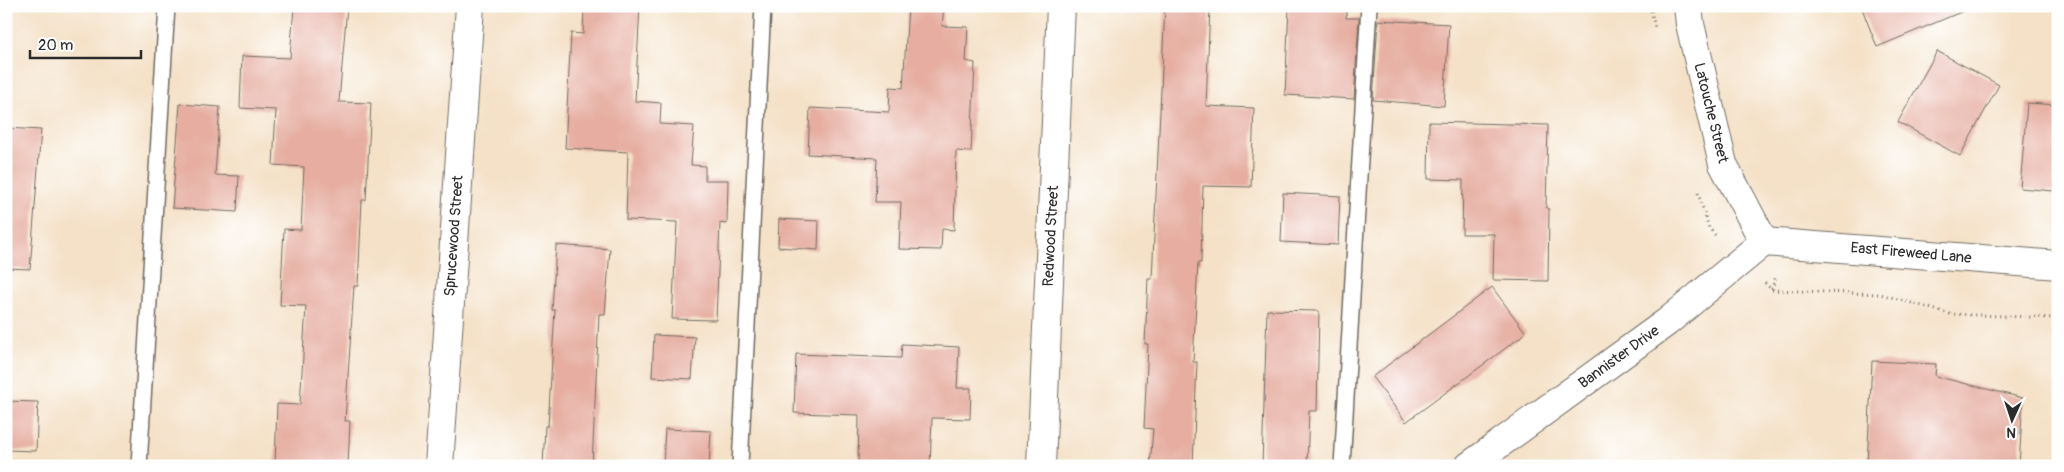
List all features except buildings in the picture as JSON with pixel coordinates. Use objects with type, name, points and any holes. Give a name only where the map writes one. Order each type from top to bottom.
[{"type":"street","name":"Sprucewood Street","points":[[439,466],[470,6]]},
{"type":"street","name":"Redwood Street","points":[[1041,466],[1061,6]]},
{"type":"street","name":"Latouche Street","points":[[1688,6],[1690,24],[1723,164],[1764,242]]},
{"type":"street","name":"East Fireweed Lane","points":[[1764,242],[2058,266]]},
{"type":"street","name":"Bannister Drive","points":[[1469,466],[1667,322],[1764,242]]},
{"type":"lane","points":[[139,466],[167,6]]},
{"type":"lane","points":[[740,466],[762,6]]},
{"type":"lane","points":[[1342,466],[1369,6]]},
{"type":"path","points":[[1772,290],[1880,294],[1950,314],[2058,318]]},
{"type":"green space","points":[[1663,462],[1667,466],[1625,466],[1628,464]]}]
